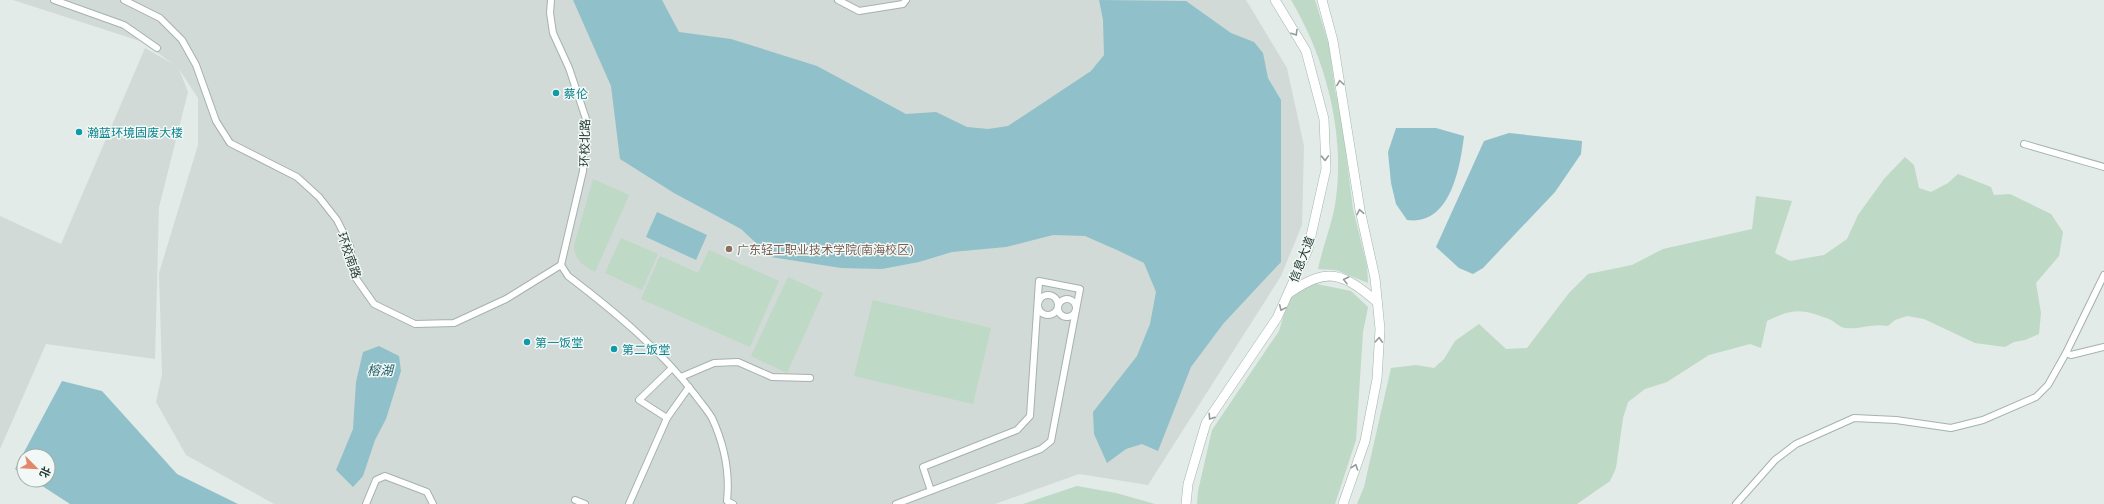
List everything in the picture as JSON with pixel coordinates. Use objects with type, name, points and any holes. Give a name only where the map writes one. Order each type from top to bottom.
[{"type":"main road","name":"信息大道","points":[[1186,504],[1188,484],[1206,423],[1277,318],[1308,249],[1326,170],[1324,118],[1306,51],[1275,0]]},
{"type":"main road","points":[[1322,0],[1333,41],[1360,210],[1375,278],[1380,329],[1377,379],[1365,441],[1343,504]]},
{"type":"main road","points":[[1288,294],[1305,282],[1324,275],[1354,282],[1377,302]]},
{"type":"street","points":[[54,0],[124,25],[157,48]]},
{"type":"street","name":"环校南路","points":[[124,0],[160,18],[182,40],[196,65],[216,121],[230,143],[297,177],[319,197],[337,220],[350,246],[355,277],[374,304],[415,324],[454,323],[506,299],[561,265]]},
{"type":"street","name":"环校北路","points":[[550,0],[553,33],[569,68],[586,119],[583,171],[561,265]]},
{"type":"street","points":[[838,0],[859,10],[903,4],[906,0]]},
{"type":"street","points":[[2024,144],[2104,167]]},
{"type":"street","points":[[561,265],[568,276],[633,330],[681,377],[712,418],[724,453],[729,484],[726,503],[733,504]]},
{"type":"street","points":[[1736,504],[1775,460],[1796,444],[1854,418],[1896,420],[1951,428],[1983,420],[2036,397],[2048,385],[2066,353],[2104,275]]},
{"type":"street","points":[[896,504],[931,491],[1041,449],[1051,442],[1080,289],[1039,281],[1030,416],[1017,430],[923,466],[931,491]]},
{"type":"street","points":[[1058,306],[1057,299],[1052,295],[1045,295],[1038,302],[1038,309],[1046,315],[1055,312],[1058,306],[1062,301],[1068,299],[1076,304],[1076,310],[1071,316],[1066,317],[1060,314],[1058,306]]},
{"type":"street","points":[[2066,353],[2071,355],[2104,347]]},
{"type":"street","points":[[681,377],[714,363],[738,362],[772,377],[810,378]]},
{"type":"street","points":[[668,418],[639,400],[672,368]]},
{"type":"street","points":[[628,504],[668,418],[689,387]]},
{"type":"street","points":[[366,504],[376,480],[385,476],[427,492],[431,502]]},
{"type":"street","points":[[575,500],[585,504]]},
{"type":"shaded area","name":"广东轻工职业技术学院(南海校区)","points":[[13,0],[1246,0],[1287,68],[1304,146],[1302,225],[1281,276],[1148,485],[1079,474],[995,504],[274,504],[186,455],[156,402],[162,374],[159,273],[198,145],[198,98],[179,69],[188,92],[159,207],[155,359],[46,344],[0,449],[0,216],[61,244],[145,48],[173,64],[143,42]]},
{"type":"green space","points":[[1291,0],[1315,0],[1329,45],[1335,90],[1341,114],[1353,209],[1367,266],[1368,283],[1336,270],[1318,269],[1335,207],[1338,173],[1338,147],[1330,95],[1323,70],[1314,46]]},
{"type":"green space","points":[[1905,157],[1914,165],[1919,188],[1931,192],[1948,183],[1958,174],[1991,187],[1994,195],[2010,194],[2051,214],[2063,232],[2059,256],[2036,283],[2041,313],[2039,334],[2025,340],[2014,342],[2005,347],[1975,343],[1924,319],[1907,316],[1895,320],[1888,326],[1876,325],[1850,328],[1843,327],[1829,319],[1811,313],[1798,311],[1791,312],[1767,321],[1761,348],[1750,344],[1709,355],[1667,382],[1645,389],[1628,402],[1623,418],[1616,468],[1610,481],[1577,504],[1357,504],[1364,487],[1391,368],[1416,365],[1434,368],[1444,359],[1455,341],[1479,324],[1506,349],[1527,348],[1569,293],[1588,274],[1632,265],[1663,249],[1752,229],[1756,196],[1792,201],[1775,253],[1790,261],[1824,255],[1847,239],[1858,215],[1884,179]]},
{"type":"green space","points":[[593,179],[629,195],[595,272],[580,262],[576,255],[574,246]]},
{"type":"green space","points":[[621,238],[658,254],[642,290],[605,273]]},
{"type":"green space","points":[[709,250],[779,281],[750,347],[641,299],[660,256],[698,273]]},
{"type":"green space","points":[[788,277],[823,293],[787,373],[751,356]]},
{"type":"green space","points":[[1317,284],[1351,291],[1368,307],[1363,332],[1356,440],[1335,504],[1197,504],[1198,491],[1212,430],[1279,331],[1291,292]]},
{"type":"green space","points":[[873,300],[991,328],[973,404],[854,376]]},
{"type":"green space","points":[[1077,486],[1116,493],[1155,504],[1023,504]]},
{"type":"water","points":[[573,0],[662,0],[679,32],[731,39],[817,66],[906,114],[936,112],[967,127],[988,129],[1008,126],[1091,71],[1104,55],[1103,20],[1099,0],[1186,1],[1231,33],[1254,42],[1263,53],[1268,78],[1281,100],[1281,262],[1223,324],[1191,367],[1158,451],[1142,444],[1126,449],[1107,463],[1094,434],[1093,412],[1137,356],[1150,324],[1156,292],[1144,263],[1085,236],[1053,235],[1006,247],[952,252],[919,262],[882,269],[841,268],[771,257],[741,229],[674,193],[620,159],[611,86]]},
{"type":"water","points":[[1396,128],[1436,128],[1464,136],[1456,178],[1450,192],[1443,204],[1433,214],[1422,219],[1407,220],[1396,204],[1391,183],[1388,152]]},
{"type":"water","points":[[1509,133],[1582,141],[1581,154],[1555,192],[1483,268],[1473,274],[1459,268],[1436,247],[1484,141]]},
{"type":"water","points":[[657,212],[707,235],[696,260],[646,237]]},
{"type":"water","name":"榕湖","points":[[379,346],[399,356],[401,371],[386,419],[375,440],[363,476],[353,487],[336,470],[353,429],[356,382],[363,352]]},
{"type":"water","points":[[62,381],[102,391],[177,474],[238,504],[70,504],[45,488],[56,488],[56,448],[26,448]]},
{"type":"place","name":"蔡伦","points":[[556,93]]},
{"type":"place","name":"瀚蓝环境固废大楼","points":[[79,132]]},
{"type":"place","name":"广东轻工职业技术学院(南海校区)","points":[[729,249]]},
{"type":"place","name":"第一饭堂","points":[[527,342]]},
{"type":"place","name":"第二饭堂","points":[[614,349]]}]
